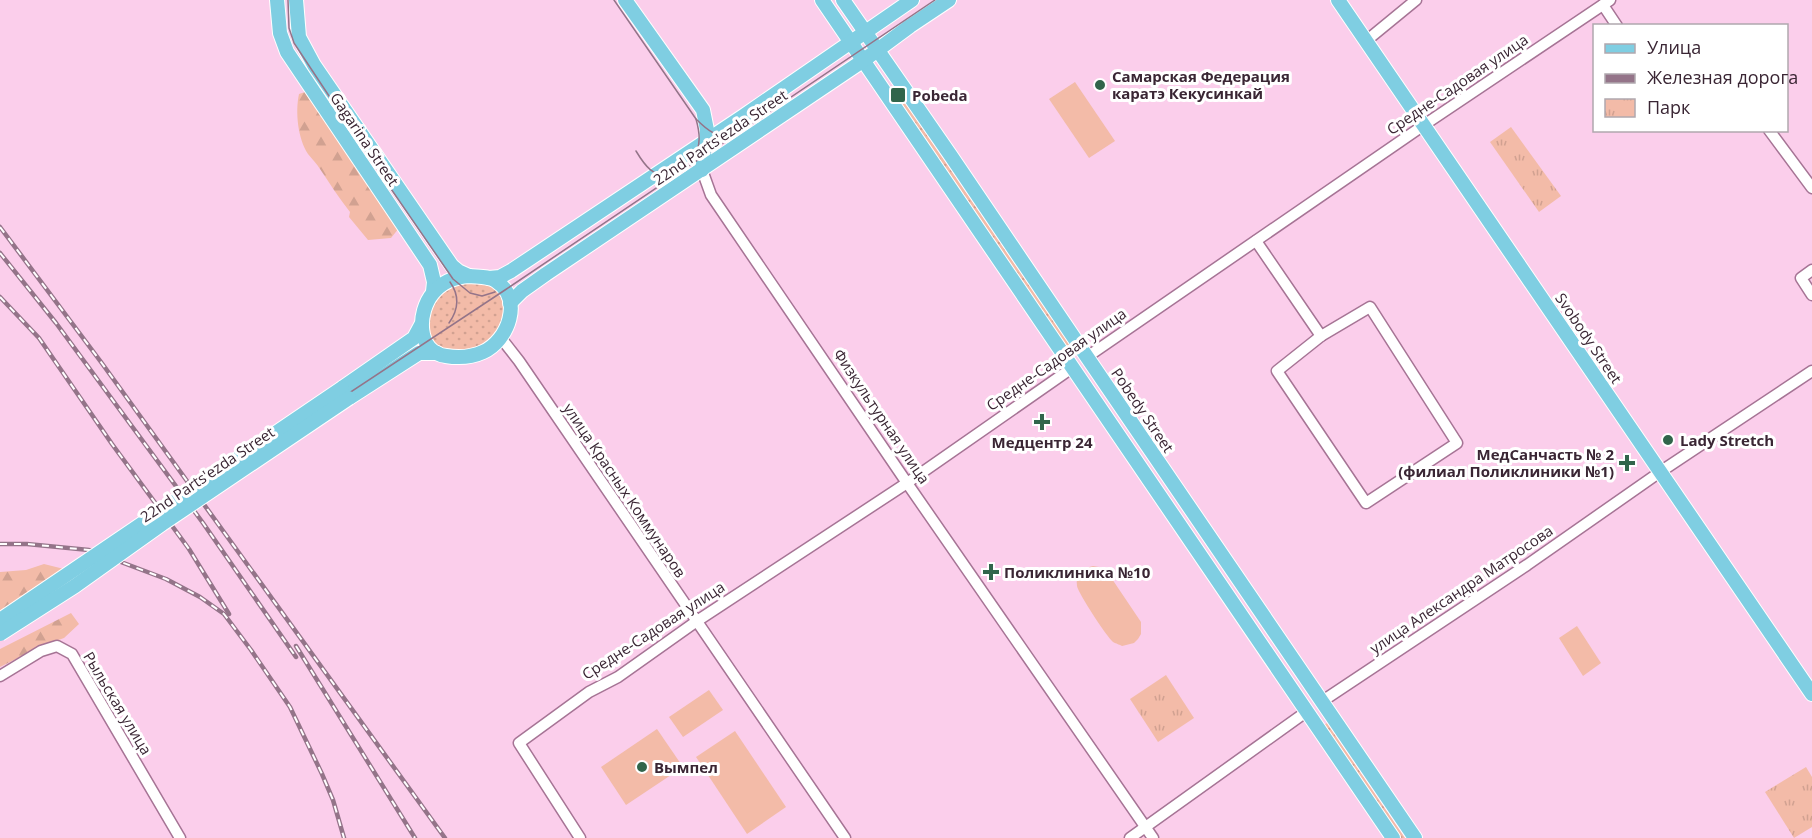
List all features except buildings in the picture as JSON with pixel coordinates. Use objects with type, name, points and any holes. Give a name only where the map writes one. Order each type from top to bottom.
[{"type":"main road","name":"Gagarina Street","points":[[277,0],[280,33],[287,52],[430,265],[434,282],[433,292]]},
{"type":"main road","name":"Gagarina Street","points":[[296,0],[299,37],[314,65],[452,266],[458,272],[469,276]]},
{"type":"main road","name":"Физкультурная улица","points":[[624,0],[703,110],[707,130],[702,170]]},
{"type":"main road","points":[[823,1],[832,6],[837,5],[839,0]]},
{"type":"main road","name":"Pobedy Street","points":[[843,0],[1415,838]]},
{"type":"main road","name":"22nd Parts'ezda Street","points":[[489,278],[500,277],[511,271],[912,0]]},
{"type":"main road","name":"22nd Parts'ezda Street","points":[[510,303],[522,291],[546,274],[864,60],[949,0]]},
{"type":"main road","name":"Svobody Street","points":[[1338,0],[1812,694]]},
{"type":"main road","points":[[823,1],[1393,838]]},
{"type":"main road","points":[[889,98],[888,87],[891,84],[895,83],[903,87]]},
{"type":"main road","points":[[469,276],[489,278],[503,287],[510,303],[510,320],[501,338],[484,352],[471,356],[444,356],[437,353],[426,342],[421,325],[426,307],[433,292],[453,279],[469,276]]},
{"type":"main road","name":"22nd Parts'ezda Street","points":[[0,634],[75,586],[346,393],[414,338],[421,325]]},
{"type":"main road","name":"22nd Parts'ezda Street","points":[[0,620],[346,393],[419,354],[437,353]]},
{"type":"main road","name":"Средне-Садовая улица","points":[[1072,368],[1087,357]]},
{"type":"main road","name":"улица Александра Матросова","points":[[1306,712],[1321,702]]},
{"type":"street","points":[[1366,41],[1416,0]]},
{"type":"street","points":[[1607,3],[1616,24]]},
{"type":"street","name":"Средне-Садовая улица","points":[[1087,357],[1424,125],[1607,3]]},
{"type":"street","points":[[1770,132],[1812,188]]},
{"type":"street","name":"Физкультурная улица","points":[[702,170],[711,195],[1153,838]]},
{"type":"street","points":[[1256,241],[1321,336]]},
{"type":"street","points":[[1812,270],[1801,278],[1812,295]]},
{"type":"street","points":[[1370,307],[1458,443],[1366,503],[1277,371],[1321,336],[1370,307]]},
{"type":"street","name":"улица Красных Коммунаров","points":[[501,338],[845,838]]},
{"type":"street","name":"Средне-Садовая улица","points":[[580,838],[519,743],[589,692],[618,677],[697,621],[907,483],[1072,368]]},
{"type":"street","name":"улица Александра Матросова","points":[[1321,702],[1812,371]]},
{"type":"street","name":"Рыльская улица","points":[[0,676],[41,651],[57,646],[72,654],[180,838]]},
{"type":"street","name":"улица Александра Матросова","points":[[1130,838],[1306,712]]},
{"type":"green space","points":[[1075,82],[1115,141],[1089,158],[1049,99]]},
{"type":"green space","points":[[308,91],[399,228],[391,238],[368,240],[349,217],[350,212],[308,154],[298,125],[297,109],[299,94]]},
{"type":"green space","points":[[895,91],[1074,351],[1071,353],[894,93]]},
{"type":"green space","points":[[1511,127],[1561,196],[1539,212],[1490,142]]},
{"type":"green space","points":[[471,282],[487,282],[496,289],[503,298],[506,313],[495,336],[475,350],[443,351],[429,338],[430,310],[443,293]]},
{"type":"green space","points":[[44,564],[64,569],[0,616],[0,572],[26,570]]},
{"type":"green space","points":[[1093,566],[1108,573],[1141,622],[1141,634],[1134,643],[1122,646],[1113,642],[1093,615],[1079,590],[1077,582],[1079,575],[1086,568]]},
{"type":"green space","points":[[71,613],[79,624],[64,638],[0,667],[0,649]]},
{"type":"green space","points":[[1577,626],[1601,663],[1583,676],[1559,638]]},
{"type":"green space","points":[[1166,675],[1194,718],[1158,742],[1130,699]]},
{"type":"green space","points":[[709,690],[723,710],[683,737],[669,717]]},
{"type":"green space","points":[[1327,723],[1405,838],[1401,838],[1324,725]]},
{"type":"green space","name":"Вымпел","points":[[657,729],[683,767],[626,805],[601,767]]},
{"type":"green space","points":[[735,731],[786,807],[747,834],[696,757]]},
{"type":"green space","points":[[1806,767],[1812,777],[1812,827],[1794,838],[1765,792]]},
{"type":"tram line","points":[[288,0],[289,28],[294,43],[453,279],[470,293],[482,296],[495,292]]},
{"type":"tram line","points":[[614,0],[696,119],[713,133],[734,136]]},
{"type":"tram line","points":[[0,629],[204,489],[505,290],[935,0]]},
{"type":"tram line","points":[[694,158],[699,139],[696,119]]},
{"type":"tram line","points":[[636,151],[650,170],[672,177]]},
{"type":"tram line","points":[[449,323],[455,313],[457,302],[450,282]]},
{"type":"railway","points":[[0,227],[101,362],[445,838]]},
{"type":"railway","points":[[0,253],[56,323],[203,523],[296,657]]},
{"type":"railway","points":[[0,297],[39,338],[112,444],[189,549],[229,614]]},
{"type":"railway","points":[[0,544],[27,544],[89,550],[166,579],[200,597],[224,614],[290,707],[333,800],[344,838]]},
{"type":"railway","points":[[296,646],[415,838]]},
{"type":"place","name":"Самарская Федерация каратэ Кекусинкай","points":[[1100,85]]},
{"type":"place","name":"Pobeda","points":[[898,95]]},
{"type":"place","name":"Медцентр 24","points":[[1042,422]]},
{"type":"place","name":"Lady Stretch","points":[[1668,440]]},
{"type":"place","name":"МедСанчасть № 2 (филиал Поликлиники №1)","points":[[1627,463]]},
{"type":"place","name":"Поликлиника №10","points":[[991,572]]},
{"type":"place","name":"Вымпел","points":[[642,767]]}]
